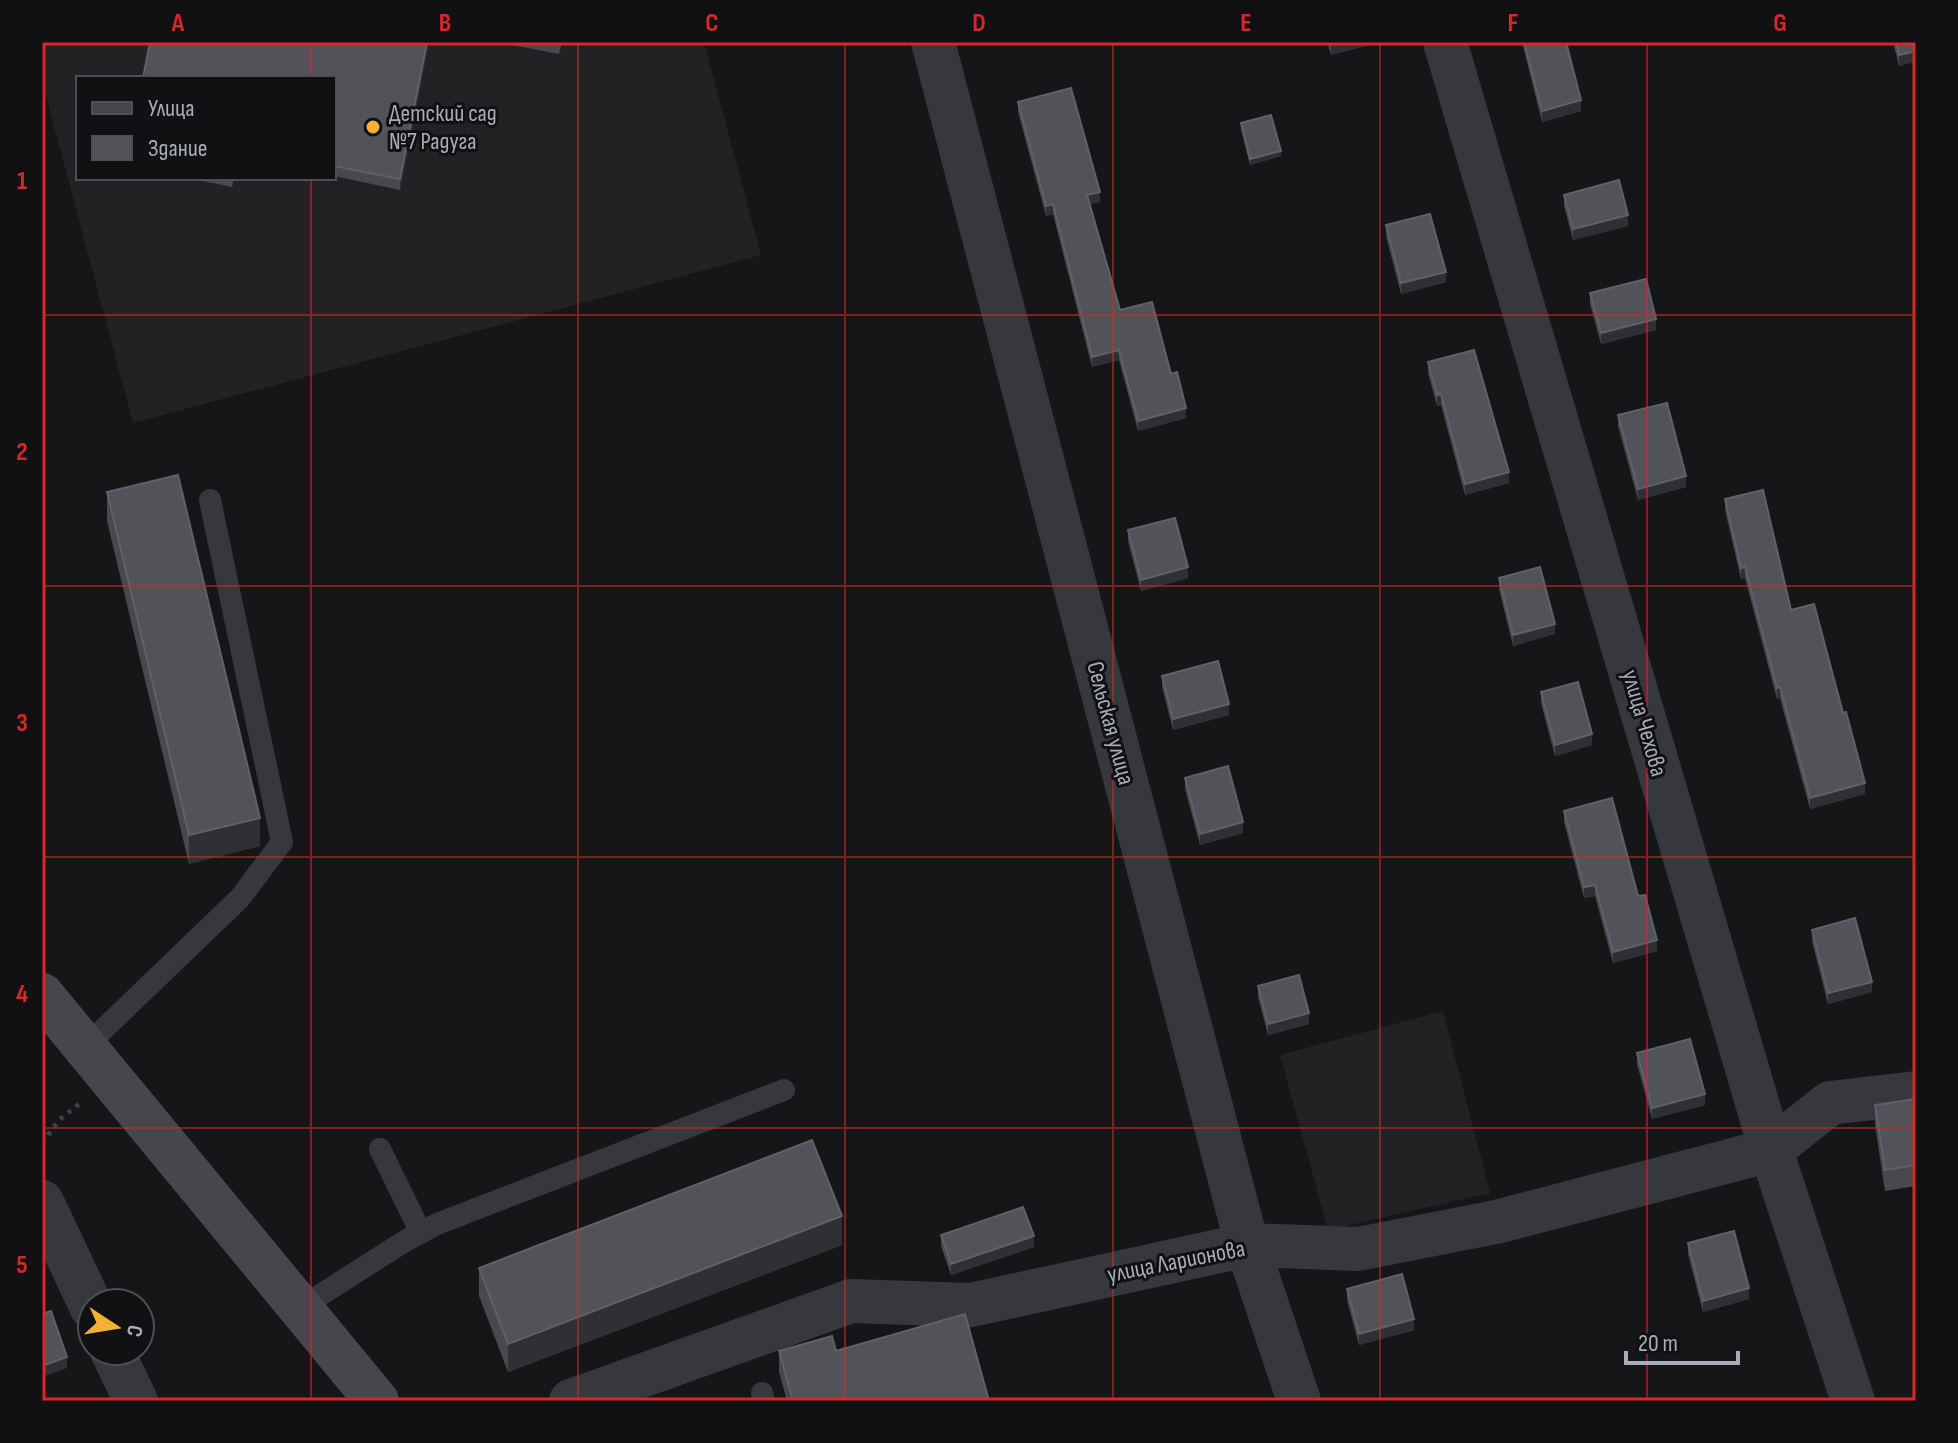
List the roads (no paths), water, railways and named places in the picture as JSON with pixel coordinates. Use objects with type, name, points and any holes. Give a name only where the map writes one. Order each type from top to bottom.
[{"type":"main road","points":[[42,995],[377,1401]]},
{"type":"street","name":"Сельская улица","points":[[933,42],[1247,1245],[1299,1401]]},
{"type":"street","name":"улица Чехова","points":[[1445,42],[1771,1150],[1853,1401]]},
{"type":"street","name":"улица Ларионова","points":[[571,1401],[851,1301],[971,1305],[1247,1245],[1358,1249],[1496,1222],[1771,1150],[1830,1103],[1916,1093]]},
{"type":"street","points":[[42,1202],[82,1287]]},
{"type":"street","points":[[120,1367],[136,1401]]},
{"type":"lane","points":[[98,1062],[240,898],[282,842],[210,500]]},
{"type":"lane","points":[[300,1308],[421,1233],[784,1090]]},
{"type":"lane","points":[[380,1149],[421,1233]]},
{"type":"place","name":"Детский сад №7 Радуга","points":[[373,127]]}]
